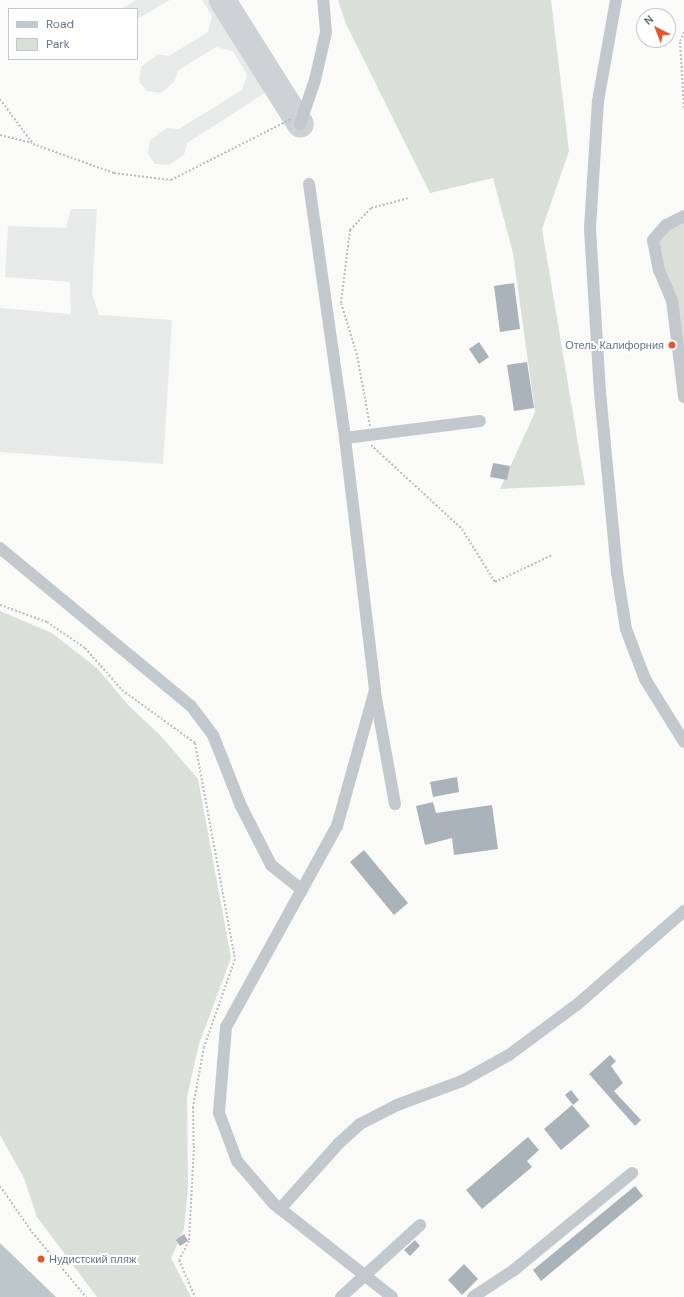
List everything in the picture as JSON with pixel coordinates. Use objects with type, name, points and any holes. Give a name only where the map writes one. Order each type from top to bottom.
[{"type":"street","points":[[298,121],[315,80],[326,32],[323,0]]},
{"type":"street","points":[[616,0],[598,101],[590,229],[601,400],[617,572],[626,629],[645,678],[684,742]]},
{"type":"street","points":[[309,184],[344,438],[375,690],[395,804]]},
{"type":"street","points":[[684,216],[666,225],[653,240],[659,270],[672,300],[678,333],[684,397]]},
{"type":"street","points":[[344,438],[480,421]]},
{"type":"street","points":[[0,548],[191,706],[213,735],[241,806],[271,865],[302,890]]},
{"type":"street","points":[[375,690],[337,826],[226,1027],[219,1113],[236,1161],[280,1209],[392,1297]]},
{"type":"street","points":[[280,1209],[339,1143],[360,1124],[397,1105],[462,1081],[508,1055],[579,1003],[684,911]]},
{"type":"street","points":[[473,1297],[514,1270],[632,1173]]},
{"type":"street","points":[[341,1297],[420,1225]]},
{"type":"path","points":[[684,32],[680,42],[684,109]]},
{"type":"path","points":[[0,100],[33,144]]},
{"type":"path","points":[[0,135],[33,144],[114,173],[171,180],[298,121]]},
{"type":"path","points":[[408,198],[371,208],[350,230],[341,303],[356,355],[366,435],[462,529],[495,582],[552,555]]},
{"type":"path","points":[[0,605],[47,622],[84,648],[122,690],[195,743],[235,959],[204,1047],[193,1107],[194,1146],[189,1240],[179,1260],[195,1297]]},
{"type":"path","points":[[0,1186],[32,1232],[86,1297]]},
{"type":"shaded area","points":[[136,0],[170,0],[138,18],[138,8],[123,8]]},
{"type":"shaded area","points":[[202,0],[227,0],[279,84],[187,143],[184,155],[169,165],[155,164],[148,154],[150,140],[167,128],[179,129],[242,90],[247,75],[233,51],[216,47],[179,70],[174,82],[161,93],[147,91],[139,82],[141,67],[158,54],[169,56],[208,32],[212,16]]},
{"type":"shaded area","points":[[71,209],[97,209],[92,293],[99,315],[172,320],[163,464],[0,452],[0,308],[71,314],[70,282],[5,277],[8,226],[66,228]]},
{"type":"shaded area","points":[[0,1243],[56,1297],[0,1297]]},
{"type":"green space","points":[[338,0],[551,0],[569,151],[542,229],[585,485],[500,489],[535,412],[513,253],[493,178],[430,193],[346,24]]},
{"type":"green space","points":[[684,218],[684,372],[657,241]]},
{"type":"green space","points":[[0,611],[52,633],[98,669],[128,705],[160,735],[198,779],[231,958],[199,1044],[187,1097],[188,1187],[184,1229],[171,1258],[191,1297],[97,1297],[37,1217],[24,1178],[0,1135]]},
{"type":"building","points":[[514,283],[520,329],[500,332],[494,286]]},
{"type":"building","points":[[479,342],[489,357],[479,364],[469,349]]},
{"type":"building","points":[[527,362],[534,408],[514,411],[507,365]]},
{"type":"building","points":[[493,463],[510,466],[507,480],[490,477]]},
{"type":"building","points":[[457,777],[459,792],[433,797],[430,782]]},
{"type":"building","points":[[433,802],[436,813],[492,805],[498,849],[454,855],[452,838],[425,845],[416,806]]},
{"type":"building","points":[[364,850],[408,903],[394,915],[350,862]]},
{"type":"building","points":[[610,1055],[616,1061],[611,1066],[623,1083],[614,1091],[641,1120],[635,1126],[589,1074]]},
{"type":"building","points":[[571,1090],[579,1100],[573,1105],[565,1095]]},
{"type":"building","points":[[572,1105],[590,1126],[561,1150],[544,1129]]},
{"type":"building","points":[[528,1137],[539,1150],[527,1161],[532,1167],[482,1209],[466,1190]]},
{"type":"building","points":[[635,1186],[643,1196],[541,1281],[533,1270]]},
{"type":"building","points":[[184,1234],[188,1241],[180,1246],[176,1240]]},
{"type":"building","points":[[415,1240],[420,1246],[410,1256],[404,1250]]},
{"type":"building","points":[[464,1264],[478,1279],[462,1295],[448,1280]]},
{"type":"taxiway","points":[[222,0],[300,124]]},
{"type":"place","name":"Отель Калифорния","points":[[672,345]]},
{"type":"place","name":"Нудистский пляж","points":[[41,1259]]}]
